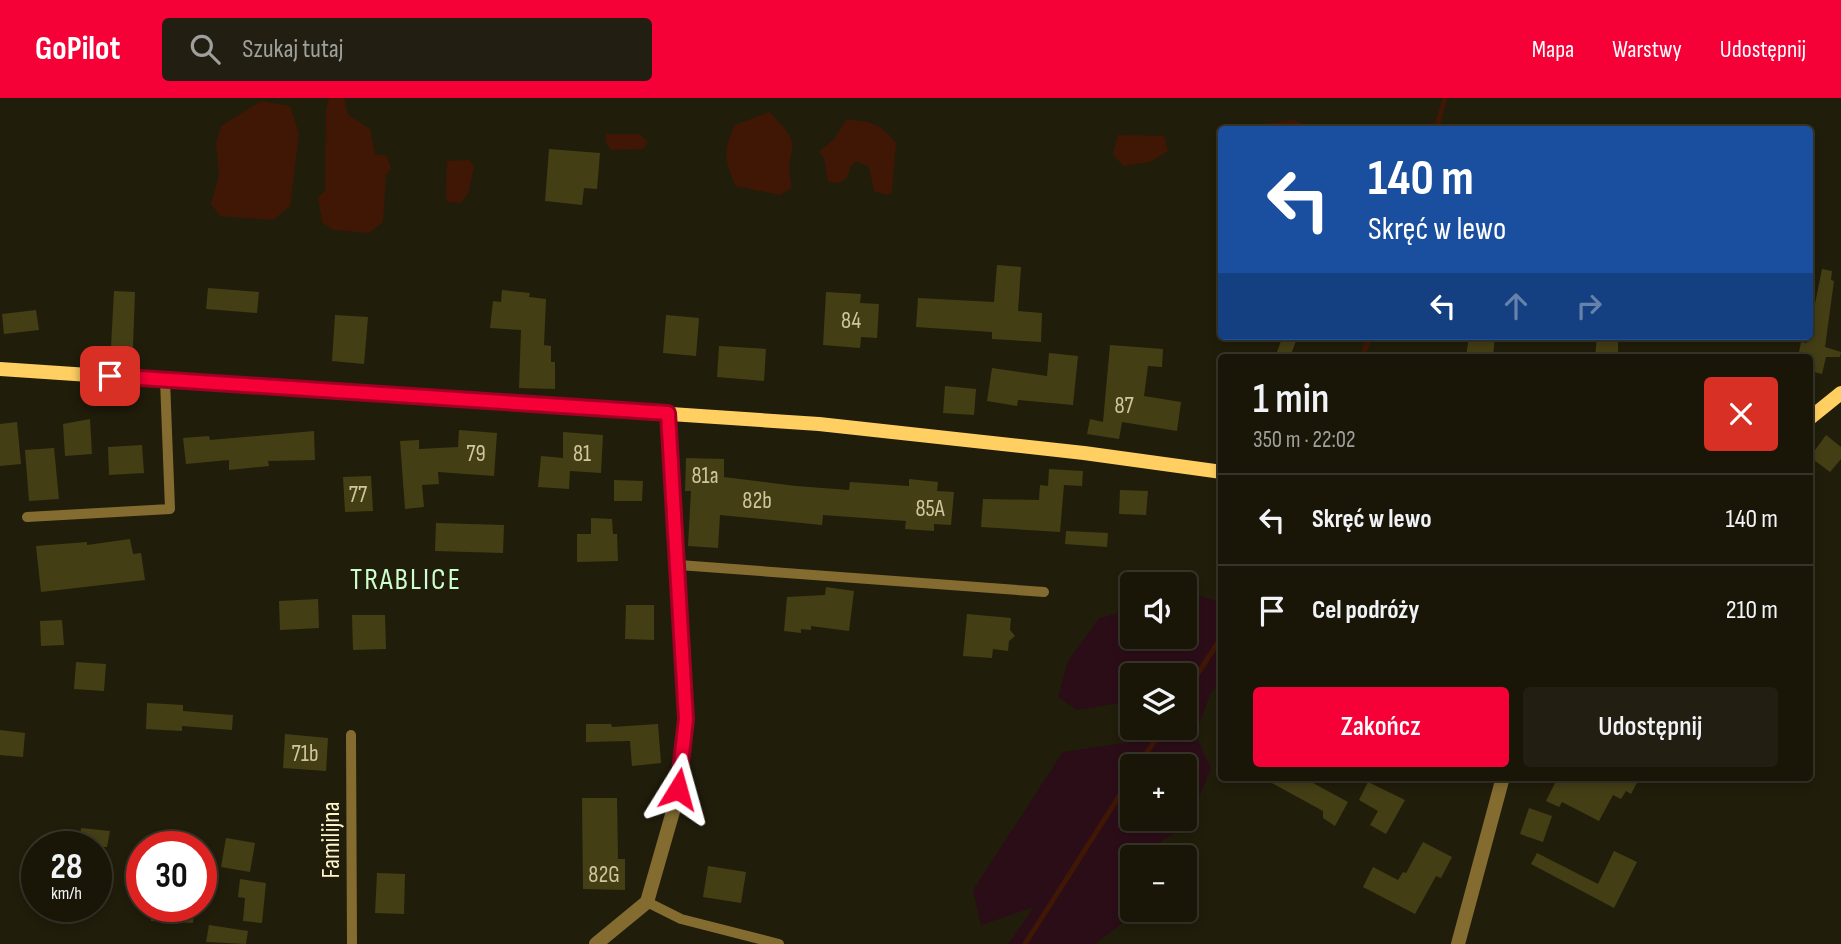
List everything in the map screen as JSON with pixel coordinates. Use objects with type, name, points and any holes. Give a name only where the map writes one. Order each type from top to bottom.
[{"type":"street","points":[[0,369],[832,425],[1084,453],[1218,471]]},
{"type":"street","points":[[1813,416],[1841,393]]},
{"type":"street","points":[[596,944],[647,902],[674,808],[683,757],[686,719],[668,413]]},
{"type":"street","points":[[1458,944],[1502,781]]},
{"type":"lane","points":[[27,517],[170,509],[165,380]]},
{"type":"lane","points":[[679,565],[1044,592]]},
{"type":"lane","name":"Familijna","points":[[351,735],[352,944]]},
{"type":"lane","points":[[647,902],[681,919],[779,944]]},
{"type":"shaded area","points":[[329,98],[344,98],[348,115],[370,129],[375,154],[387,156],[391,169],[386,175],[383,222],[369,233],[333,230],[322,222],[318,198],[325,191],[326,110]]},
{"type":"shaded area","points":[[261,101],[290,106],[299,133],[290,206],[273,220],[220,216],[211,204],[219,175],[216,143],[221,126]]},
{"type":"shaded area","points":[[769,112],[782,125],[792,143],[792,188],[780,195],[736,186],[726,155],[735,125]]},
{"type":"shaded area","points":[[846,120],[874,124],[896,143],[892,192],[887,195],[874,191],[869,167],[856,161],[847,178],[839,183],[828,182],[824,158],[819,152],[834,139]]},
{"type":"shaded area","points":[[1292,120],[1309,126],[1264,126]]},
{"type":"shaded area","points":[[606,134],[639,134],[648,142],[643,149],[611,150],[606,142]]},
{"type":"shaded area","points":[[1118,135],[1164,136],[1168,151],[1150,162],[1123,166],[1113,154]]},
{"type":"shaded area","points":[[469,160],[474,167],[468,194],[460,203],[448,202],[447,161]]},
{"type":"shaded area","points":[[1197,595],[1218,602],[1218,686],[1211,692],[1197,730],[1197,663],[1120,663],[1120,703],[1077,710],[1058,697],[1068,661],[1099,618],[1120,613],[1120,649],[1197,649]]},
{"type":"shaded area","points":[[1197,739],[1211,768],[1197,802],[1197,754],[1120,754],[1120,831],[1176,831],[1156,845],[1120,845],[1120,922],[1124,922],[1095,944],[1008,944],[1034,907],[981,925],[973,890],[1063,752],[1145,740]]},
{"type":"building","points":[[549,149],[600,153],[597,189],[584,188],[582,205],[545,201]]},
{"type":"building","points":[[997,265],[1021,267],[1018,311],[1042,313],[1041,342],[992,339],[992,332],[916,327],[918,298],[994,302]]},
{"type":"building","points":[[1822,269],[1832,271],[1831,280],[1834,281],[1825,347],[1841,352],[1840,357],[1826,357],[1822,374],[1813,372],[1813,354],[1799,354],[1801,342],[1813,340],[1813,313]]},
{"type":"building","points":[[208,288],[259,292],[257,313],[206,309]]},
{"type":"building","points":[[502,290],[530,293],[529,297],[546,299],[544,345],[551,346],[551,362],[555,362],[555,389],[519,388],[521,330],[490,328],[493,301],[501,302]]},
{"type":"building","points":[[114,291],[135,292],[133,348],[111,347]]},
{"type":"building","points":[[826,292],[861,294],[860,303],[879,304],[877,338],[861,337],[860,348],[823,345]]},
{"type":"building","points":[[36,310],[39,330],[4,334],[2,314]]},
{"type":"building","points":[[335,315],[368,317],[364,364],[332,361]]},
{"type":"building","points":[[666,315],[699,318],[696,356],[663,353]]},
{"type":"building","points":[[1281,340],[1296,340],[1291,354],[1276,354]]},
{"type":"building","points":[[1468,340],[1495,340],[1493,354],[1466,354]]},
{"type":"building","points":[[1597,340],[1618,340],[1618,354],[1595,354]]},
{"type":"building","points":[[1110,345],[1163,349],[1162,367],[1148,366],[1144,396],[1181,402],[1177,431],[1122,422],[1119,439],[1087,434],[1090,419],[1103,422]]},
{"type":"building","points":[[719,346],[766,349],[764,381],[717,377]]},
{"type":"building","points":[[1049,353],[1078,356],[1073,405],[1018,400],[1017,406],[987,401],[992,368],[1047,376]]},
{"type":"building","points":[[945,386],[976,389],[974,415],[943,413]]},
{"type":"building","points":[[90,419],[92,454],[65,456],[63,424]]},
{"type":"building","points":[[17,422],[21,464],[0,466],[0,424]]},
{"type":"building","points":[[459,430],[497,433],[494,476],[438,472],[439,484],[422,485],[424,507],[405,509],[400,441],[419,440],[419,449],[458,447]]},
{"type":"building","points":[[314,431],[315,460],[268,461],[269,466],[229,470],[229,460],[186,464],[183,438],[209,436],[210,440]]},
{"type":"building","points":[[563,432],[603,435],[601,473],[570,471],[569,489],[538,487],[541,456],[563,458]]},
{"type":"building","points":[[1826,435],[1841,447],[1841,459],[1830,472],[1813,459],[1813,453]]},
{"type":"building","points":[[142,445],[144,473],[109,475],[108,447]]},
{"type":"building","points":[[54,448],[59,499],[29,501],[25,450]]},
{"type":"building","points":[[686,458],[724,459],[724,477],[796,486],[849,490],[850,482],[909,486],[909,479],[938,482],[937,491],[954,492],[951,525],[934,524],[934,531],[905,529],[906,521],[823,515],[822,525],[720,515],[718,548],[688,546],[691,491],[685,491]]},
{"type":"building","points":[[1049,469],[1083,471],[1082,486],[1064,485],[1060,532],[981,527],[983,499],[1039,500],[1040,485],[1048,486]]},
{"type":"building","points":[[371,476],[373,511],[345,512],[343,477]]},
{"type":"building","points":[[614,480],[643,481],[642,501],[614,501]]},
{"type":"building","points":[[1120,490],[1148,491],[1146,515],[1119,514]]},
{"type":"building","points":[[591,518],[612,519],[613,534],[617,534],[618,561],[577,562],[577,534],[591,534]]},
{"type":"building","points":[[436,523],[504,525],[503,553],[435,551]]},
{"type":"building","points":[[1066,531],[1108,533],[1107,547],[1065,544]]},
{"type":"building","points":[[130,539],[133,554],[141,553],[145,580],[41,592],[36,546],[87,542],[87,545]]},
{"type":"building","points":[[826,587],[854,591],[849,631],[811,626],[811,630],[801,629],[801,633],[784,631],[787,597],[825,595]]},
{"type":"building","points":[[318,599],[319,628],[280,630],[279,601]]},
{"type":"building","points":[[626,605],[654,605],[654,640],[625,639]]},
{"type":"building","points":[[967,614],[1011,618],[1010,630],[1015,636],[1009,641],[1008,651],[993,649],[992,658],[963,656]]},
{"type":"building","points":[[352,615],[385,615],[386,649],[353,650]]},
{"type":"building","points":[[62,620],[64,645],[41,646],[40,621]]},
{"type":"building","points":[[76,662],[106,664],[104,691],[74,689]]},
{"type":"building","points":[[147,703],[183,705],[183,711],[233,715],[232,730],[182,726],[182,731],[146,729]]},
{"type":"building","points":[[586,724],[611,724],[612,727],[658,724],[661,763],[632,766],[630,741],[586,742]]},
{"type":"building","points":[[0,730],[25,733],[23,757],[0,755]]},
{"type":"building","points":[[285,734],[328,738],[326,771],[283,768]]},
{"type":"building","points":[[1268,781],[1309,781],[1348,802],[1335,826],[1323,818],[1323,811]]},
{"type":"building","points":[[1556,781],[1638,781],[1631,794],[1626,791],[1621,799],[1613,795],[1599,821],[1562,802],[1559,807],[1546,801]]},
{"type":"building","points":[[1368,782],[1405,800],[1386,834],[1370,825],[1378,811],[1359,800]]},
{"type":"building","points":[[582,798],[617,798],[618,859],[625,859],[625,890],[583,889]]},
{"type":"building","points":[[1529,808],[1552,816],[1543,842],[1520,834]]},
{"type":"building","points":[[81,828],[110,831],[81,831]]},
{"type":"building","points":[[226,838],[255,843],[250,872],[221,867]]},
{"type":"building","points":[[1423,842],[1452,857],[1441,878],[1436,876],[1415,914],[1363,887],[1373,867],[1398,880],[1403,872],[1406,873]]},
{"type":"building","points":[[1614,851],[1637,862],[1614,908],[1531,864],[1537,853],[1598,884]]},
{"type":"building","points":[[708,866],[746,872],[741,903],[703,897]]},
{"type":"building","points":[[377,873],[405,874],[404,914],[375,913]]},
{"type":"building","points":[[240,879],[266,883],[262,923],[243,921],[245,898],[238,897]]},
{"type":"building","points":[[209,925],[248,931],[246,944],[206,942]]},
{"type":"waterway","points":[[1437,126],[1445,98]]},
{"type":"waterway","points":[[1363,354],[1368,340]]},
{"type":"waterway","points":[[1197,675],[1218,642]]},
{"type":"waterway","points":[[1146,754],[1155,740]]},
{"type":"waterway","points":[[1025,944],[1120,795]]},
{"type":"district","name":"TRABLICE","points":[[406,579]]},
{"type":"route","points":[[110,376],[668,413],[686,719],[678,789]]}]
